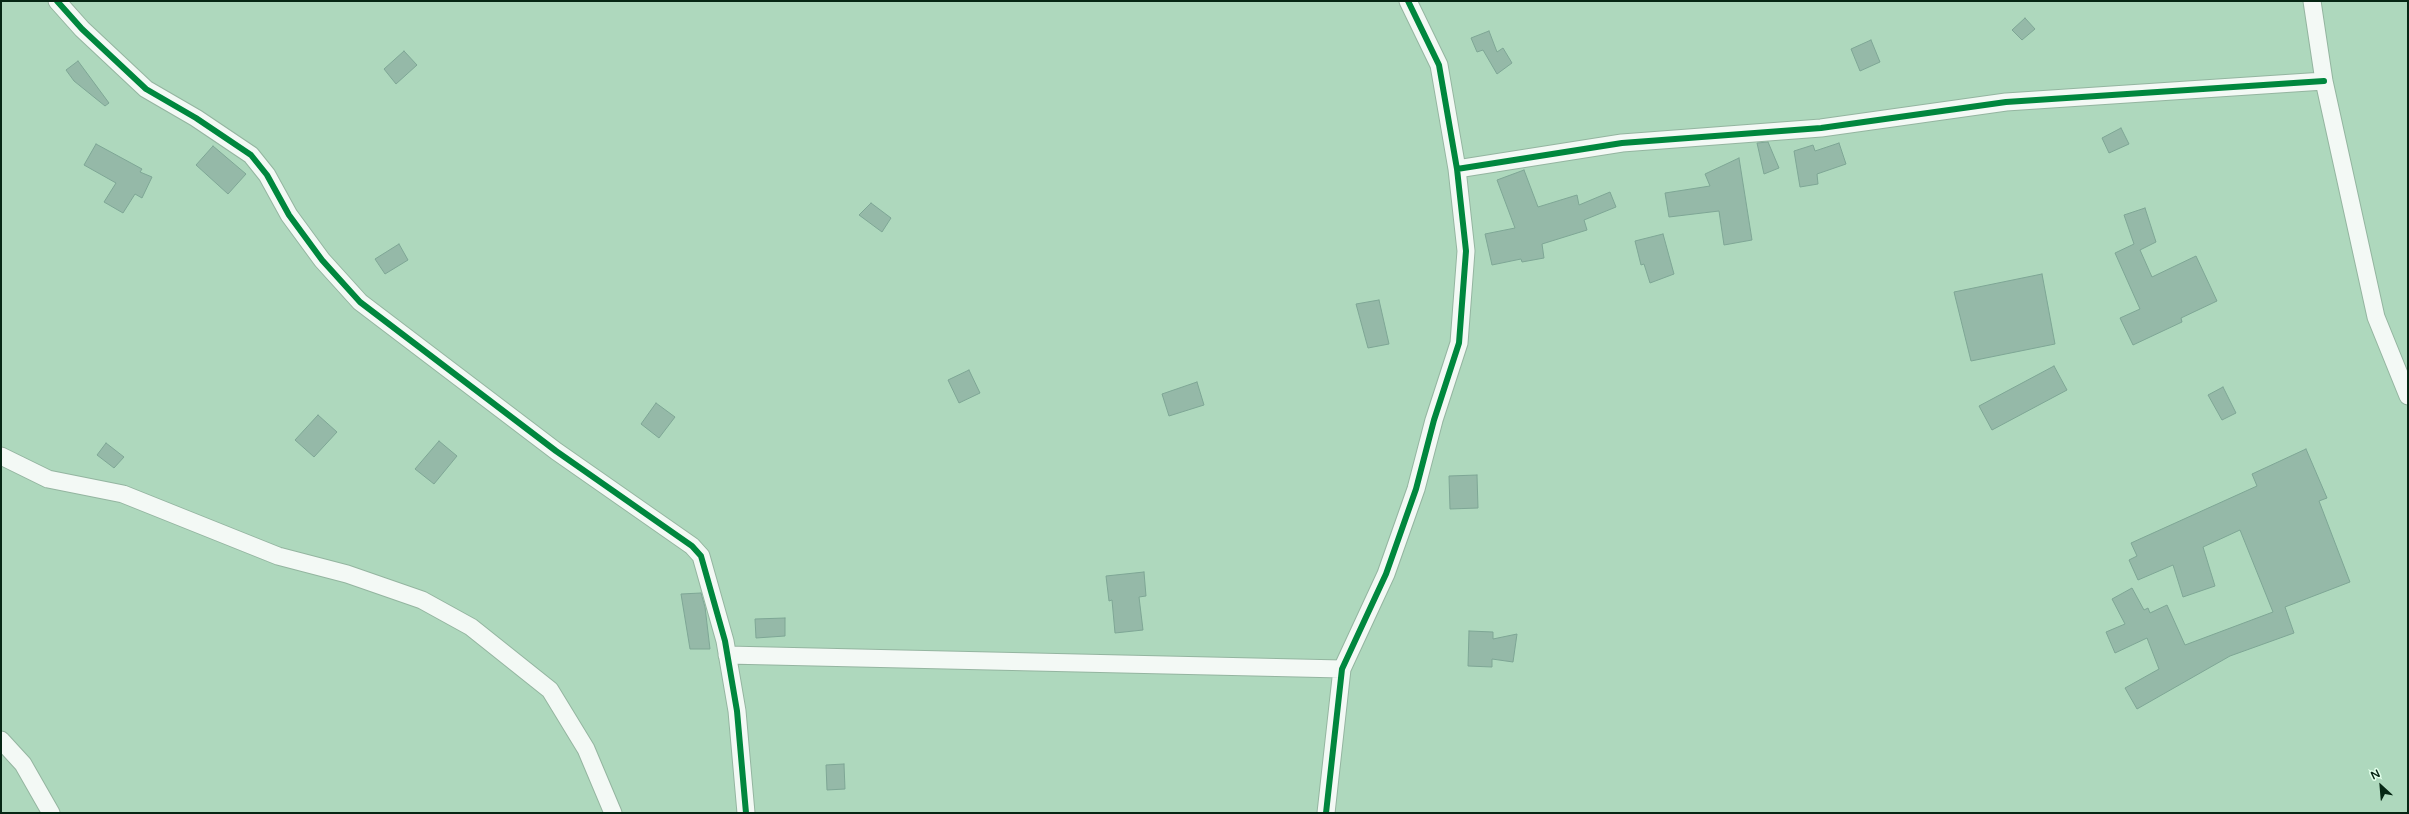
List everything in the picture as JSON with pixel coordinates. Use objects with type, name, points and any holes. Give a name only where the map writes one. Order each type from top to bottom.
[{"type":"street","points":[[57,1],[82,29],[146,89],[196,118],[251,155],[267,175],[298,228],[322,260],[360,302],[556,451],[692,546],[701,556],[706,569],[727,655],[737,711],[746,813]]},
{"type":"street","points":[[1326,813],[1342,669],[1386,574],[1416,489],[1434,420],[1459,343],[1466,251],[1457,169],[1439,65],[1408,1]]},
{"type":"street","points":[[2312,1],[2324,81],[2376,317],[2408,396]]},
{"type":"street","points":[[1457,169],[1622,143],[1821,128],[2006,102],[2324,81]]},
{"type":"street","points":[[1,456],[48,479],[124,494],[278,556],[347,574],[422,600],[471,627],[550,690],[586,749],[613,813]]},
{"type":"street","points":[[727,655],[1342,669]]},
{"type":"street","points":[[1,740],[24,764],[51,813]]},
{"type":"building","points":[[2025,18],[2035,29],[2022,40],[2012,30]]},
{"type":"building","points":[[1489,31],[1497,52],[1503,48],[1512,63],[1497,74],[1483,50],[1477,52],[1471,38]]},
{"type":"building","points":[[1871,40],[1880,62],[1860,71],[1851,49]]},
{"type":"building","points":[[404,51],[417,65],[396,84],[384,69]]},
{"type":"building","points":[[78,61],[109,103],[105,106],[74,81],[66,70]]},
{"type":"building","points":[[2121,128],[2129,144],[2109,153],[2102,138]]},
{"type":"building","points":[[1768,142],[1779,168],[1764,174],[1757,143]]},
{"type":"building","points":[[1839,143],[1846,164],[1817,174],[1818,184],[1800,187],[1794,151],[1813,145],[1815,151]]},
{"type":"building","points":[[96,144],[142,169],[140,172],[152,177],[142,198],[135,194],[123,213],[104,202],[116,183],[84,165]]},
{"type":"building","points":[[213,146],[246,174],[228,194],[196,165]]},
{"type":"building","points":[[1739,158],[1752,240],[1724,245],[1719,211],[1669,217],[1665,193],[1710,186],[1705,174]]},
{"type":"building","points":[[1524,170],[1538,207],[1577,195],[1579,205],[1610,192],[1616,207],[1584,220],[1587,230],[1542,244],[1544,258],[1522,262],[1521,259],[1492,265],[1485,234],[1515,228],[1497,180]]},
{"type":"building","points":[[871,203],[891,218],[882,232],[859,215]]},
{"type":"building","points":[[2145,208],[2156,242],[2140,250],[2152,277],[2196,256],[2217,301],[2181,318],[2182,322],[2133,345],[2120,318],[2140,309],[2115,253],[2134,244],[2124,215]]},
{"type":"building","points":[[1663,234],[1674,274],[1650,283],[1644,264],[1641,265],[1635,241]]},
{"type":"building","points":[[399,244],[408,260],[385,274],[375,259]]},
{"type":"building","points":[[2042,274],[2055,344],[1971,361],[1954,292]]},
{"type":"building","points":[[1379,300],[1389,344],[1368,348],[1356,304]]},
{"type":"building","points":[[2054,366],[2067,390],[1992,430],[1979,406]]},
{"type":"building","points":[[969,370],[980,393],[959,403],[948,380]]},
{"type":"building","points":[[1197,382],[1204,405],[1169,416],[1162,394]]},
{"type":"building","points":[[2223,387],[2236,413],[2222,420],[2208,395]]},
{"type":"building","points":[[656,403],[675,417],[659,438],[641,424]]},
{"type":"building","points":[[318,415],[337,432],[314,457],[295,440]]},
{"type":"building","points":[[439,441],[457,456],[434,484],[415,469]]},
{"type":"building","points":[[106,443],[124,457],[114,468],[97,455]]},
{"type":"building","points":[[2306,449],[2327,498],[2319,501],[2350,582],[2285,607],[2294,633],[2230,656],[2137,709],[2125,688],[2159,669],[2147,638],[2115,653],[2106,632],[2125,624],[2112,599],[2132,588],[2144,610],[2148,608],[2150,613],[2167,605],[2185,645],[2273,612],[2240,530],[2203,547],[2215,586],[2183,597],[2173,565],[2138,580],[2129,560],[2137,556],[2131,543],[2257,486],[2252,474]]},
{"type":"building","points":[[1477,475],[1478,508],[1450,509],[1449,476]]},
{"type":"building","points":[[1144,572],[1146,596],[1139,597],[1143,630],[1115,633],[1112,600],[1109,601],[1106,576]]},
{"type":"building","points":[[701,593],[705,607],[710,649],[690,649],[681,594]]},
{"type":"building","points":[[785,618],[785,636],[756,638],[755,619]]},
{"type":"building","points":[[1469,631],[1493,632],[1493,639],[1517,634],[1513,662],[1492,659],[1492,667],[1468,666]]},
{"type":"building","points":[[844,764],[845,789],[827,790],[826,765]]},
{"type":"cycle path","points":[[57,1],[82,29],[146,89],[196,118],[251,155],[267,175],[289,215],[322,260],[360,302],[556,451],[692,546],[701,556],[725,641],[737,711],[746,813]]},
{"type":"cycle path","points":[[1326,813],[1342,669],[1386,574],[1416,489],[1434,420],[1459,343],[1466,251],[1457,169],[1439,65],[1408,1]]},
{"type":"cycle path","points":[[1457,169],[1622,143],[1821,128],[2006,102],[2324,81]]}]
